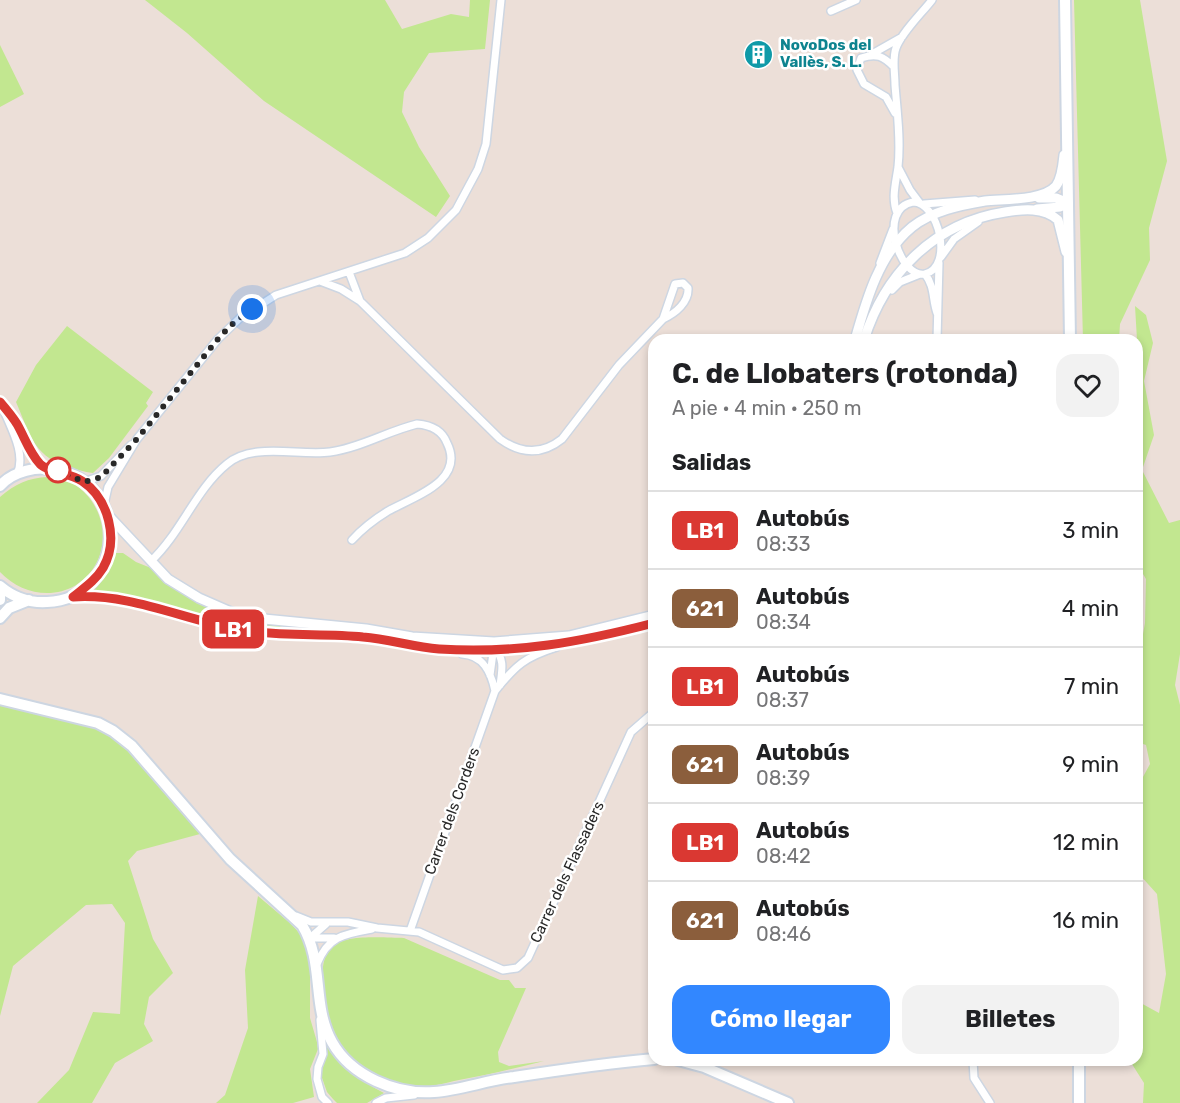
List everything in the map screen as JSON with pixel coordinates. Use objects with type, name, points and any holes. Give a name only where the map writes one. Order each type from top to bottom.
[{"type":"main road","points":[[1065,0],[1070,334]]},
{"type":"main road","points":[[0,600],[0,588],[29,600],[50,602],[73,597],[88,585],[104,566],[111,536],[105,510],[94,491],[84,482],[66,473],[46,469],[28,471],[1,483]]},
{"type":"main road","points":[[0,618],[9,608],[29,600]]},
{"type":"main road","points":[[0,699],[82,718],[113,730],[132,746],[230,859],[302,925],[310,938],[317,964],[320,1009],[323,1020],[333,1044],[341,1055],[360,1072],[393,1087],[431,1092],[506,1078],[648,1060]]},
{"type":"main road","points":[[700,1066],[788,1103]]},
{"type":"main road","points":[[1079,1066],[1079,1103]]},
{"type":"street","points":[[84,482],[101,477],[137,439],[230,326],[265,301],[405,253],[428,238],[462,202],[482,160],[486,144],[501,0]]},
{"type":"street","points":[[831,11],[856,0]]},
{"type":"street","points":[[897,213],[894,204],[898,167],[898,120],[894,67],[896,48],[932,0]]},
{"type":"street","points":[[898,120],[886,97],[864,84],[857,70],[861,58],[902,37]]},
{"type":"street","points":[[872,54],[886,59],[894,67]]},
{"type":"street","points":[[1029,198],[1047,192],[1056,186],[1061,172],[1067,135]]},
{"type":"street","points":[[898,167],[910,190],[932,215],[939,237],[938,334]]},
{"type":"street","points":[[857,334],[863,311],[880,270],[896,244],[912,227],[932,215],[984,202],[1056,198],[1068,203]]},
{"type":"street","points":[[880,270],[897,213],[904,204],[970,200],[984,202]]},
{"type":"street","points":[[866,334],[881,297],[888,286],[907,265],[939,237],[968,221],[989,214],[1060,207],[1068,203]]},
{"type":"street","points":[[1029,209],[1051,215],[1058,220],[1069,269]]},
{"type":"street","points":[[881,297],[888,294],[900,282],[933,270],[958,235],[989,214]]},
{"type":"street","points":[[893,229],[896,244],[907,265],[922,274],[933,286],[934,306],[937,313]]},
{"type":"street","points":[[349,272],[360,301]]},
{"type":"street","points":[[320,281],[349,293],[360,301],[500,439],[518,450],[528,452],[553,446],[562,439],[619,365],[648,335]]},
{"type":"street","points":[[649,334],[663,319],[669,308],[672,288],[675,284],[683,283],[688,288],[685,302],[672,315],[663,319]]},
{"type":"street","points":[[0,402],[17,424],[31,453],[46,469]]},
{"type":"street","points":[[0,402],[19,453],[17,474]]},
{"type":"street","points":[[151,561],[175,533],[219,470],[237,456],[254,452],[330,452],[417,424],[437,430],[445,438],[451,458],[445,475],[432,488],[379,517],[352,540]]},
{"type":"street","points":[[137,439],[108,487],[105,510],[168,579],[199,598],[231,612],[264,620],[365,633],[494,642],[552,638],[648,620]]},
{"type":"street","points":[[73,597],[105,597],[142,604],[256,633],[365,633],[471,655],[485,664],[498,688]]},
{"type":"street","points":[[440,649],[497,650],[568,644],[606,635],[611,631],[648,621]]},
{"type":"street","points":[[423,638],[433,643],[491,646],[497,650]]},
{"type":"street","points":[[490,675],[494,653],[497,650],[506,646],[545,643],[552,638]]},
{"type":"street","name":"Carrer dels Corders","points":[[498,688],[519,663],[537,653],[568,644]]},
{"type":"street","name":"Carrer dels Corders","points":[[410,931],[498,688],[502,667],[501,655],[497,650]]},
{"type":"street","name":"Carrer dels Flassaders","points":[[293,915],[311,922],[348,922],[377,928],[419,932],[503,970],[517,968],[528,957],[631,732],[648,715]]},
{"type":"street","points":[[310,938],[327,923]]},
{"type":"street","name":"Carrer dels Flassaders","points":[[310,938],[337,937],[377,928]]},
{"type":"street","points":[[317,964],[328,944],[337,937]]},
{"type":"street","points":[[320,1009],[323,1054],[317,1078],[322,1097],[328,1103]]},
{"type":"street","points":[[973,1066],[974,1078],[990,1103]]},
{"type":"street","points":[[376,1103],[387,1098],[431,1092]]},
{"type":"green space","points":[[145,0],[385,0],[402,29],[451,14],[469,17],[470,0],[490,0],[485,49],[429,53],[404,92],[402,112],[419,147],[450,196],[436,217],[264,101],[187,33]]},
{"type":"green space","points":[[1074,0],[1140,0],[1167,161],[1149,228],[1150,260],[1120,324],[1119,334],[1083,334]]},
{"type":"green space","points":[[0,45],[24,94],[0,107]]},
{"type":"green space","points":[[1135,306],[1146,315],[1153,343],[1144,381],[1154,435],[1143,467],[1143,334],[1137,334]]},
{"type":"green space","points":[[67,326],[153,392],[146,403],[148,406],[109,458],[93,473],[66,466],[39,449],[33,441],[16,402],[36,365]]},
{"type":"green space","points":[[1143,472],[1169,523],[1180,520],[1180,654],[1175,685],[1180,705],[1180,1103],[1143,1103],[1144,1083],[1133,1066],[1143,1066],[1143,1004],[1159,1013],[1166,974],[1157,894],[1143,878],[1143,777],[1150,764],[1146,745],[1143,744],[1143,634],[1146,579],[1143,574]]},
{"type":"green space","points":[[48,477],[66,480],[86,494],[99,515],[103,538],[97,562],[88,575],[65,590],[52,593],[24,589],[11,582],[0,572],[0,497],[22,482]]},
{"type":"green space","points":[[115,553],[123,553],[151,568],[169,584],[202,604],[287,628],[283,630],[253,628],[153,602],[88,591],[105,574]]},
{"type":"green space","points":[[0,704],[107,730],[128,748],[200,834],[137,851],[128,861],[153,939],[173,973],[149,997],[144,1024],[153,1041],[115,1063],[92,1103],[37,1103],[69,1070],[93,1012],[120,1014],[125,923],[112,904],[86,905],[13,966],[0,1016]]},
{"type":"green space","points":[[258,896],[304,938],[310,968],[310,1018],[318,1049],[310,1069],[314,1097],[293,1103],[216,1103],[225,1095],[248,1028],[245,970]]},
{"type":"green space","points":[[367,937],[404,938],[500,980],[509,980],[515,988],[526,988],[498,1052],[499,1062],[509,1066],[544,1061],[437,1085],[414,1087],[393,1082],[371,1072],[352,1058],[338,1041],[327,1013],[323,974],[327,954],[333,946],[347,940]]},
{"type":"green space","points":[[327,1047],[353,1073],[384,1093],[367,1103],[337,1103],[327,1092],[321,1075]]},
{"type":"bus line","name":"LB1","points":[[0,402],[17,424],[31,453],[40,465],[46,469],[58,470],[74,476],[84,482],[94,491],[107,514],[111,536],[104,566],[88,585],[73,597],[105,597],[142,604],[256,633],[364,637],[420,647],[465,650],[537,648],[568,644],[648,625]]},
{"type":"place","name":"NovoDos del Vallès, S. L.","points":[[759,54]]},
{"type":"route","points":[[58,470],[84,482],[101,477],[137,439],[218,339],[230,326],[252,309]]}]
